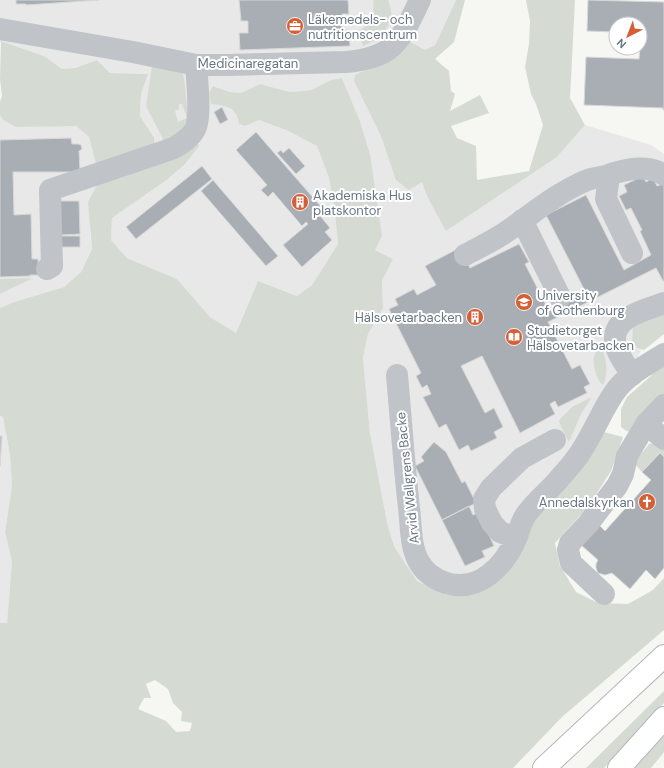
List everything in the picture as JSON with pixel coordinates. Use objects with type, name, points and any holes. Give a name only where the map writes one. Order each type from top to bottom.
[{"type":"main road","points":[[544,768],[664,656]]},
{"type":"main road","points":[[619,768],[664,718]]},
{"type":"street","name":"Medicinaregatan","points":[[0,29],[133,52],[196,65],[361,61],[375,57],[394,46],[403,35],[420,0]]},
{"type":"street","points":[[47,269],[52,266],[50,190],[174,148],[184,141],[196,127],[198,111],[196,65]]},
{"type":"street","points":[[465,254],[502,235],[550,200],[584,181],[637,168],[651,169],[664,175]]},
{"type":"street","points":[[609,175],[606,199],[632,253]]},
{"type":"street","points":[[522,220],[560,297]]},
{"type":"street","points":[[632,375],[619,353],[615,340],[618,327],[624,320],[664,303]]},
{"type":"street","name":"Arvid Wallgrens Backe","points":[[397,375],[407,494],[414,551],[418,561],[432,576],[449,584],[462,585],[473,584],[497,569],[508,554],[516,538],[522,519],[534,504],[559,479],[580,453],[614,392],[632,375],[664,354]]},
{"type":"street","points":[[604,594],[571,563],[568,550],[570,543],[588,524],[617,486],[623,474],[627,456],[646,424],[664,405]]},
{"type":"street","points":[[646,424],[664,439]]},
{"type":"street","points":[[516,538],[500,532],[492,523],[485,509],[484,499],[491,488],[522,458],[555,440]]},
{"type":"shaded area","name":"University of Gothenburg","points":[[0,0],[456,0],[435,45],[425,50],[446,231],[557,157],[585,125],[651,145],[664,154],[664,314],[637,348],[641,350],[611,413],[522,547],[441,593],[417,581],[395,548],[388,527],[370,433],[363,358],[368,334],[383,308],[382,281],[393,259],[375,250],[370,154],[360,121],[342,78],[331,80],[311,90],[290,92],[260,84],[241,93],[230,92],[214,86],[223,104],[235,112],[245,126],[259,120],[286,130],[317,146],[329,178],[335,213],[338,244],[312,285],[297,296],[258,281],[236,333],[210,317],[177,279],[127,258],[111,240],[112,218],[168,179],[185,164],[154,147],[154,136],[140,116],[141,94],[148,74],[110,73],[97,60],[75,68],[62,69],[44,56],[1,41],[0,43]]},
{"type":"shaded area","points":[[373,0],[388,0],[391,12],[390,21],[382,35],[363,46],[358,31],[369,22],[373,14]]},
{"type":"shaded area","points":[[456,0],[465,0],[454,42],[435,59],[449,71],[451,91],[455,94],[450,111],[480,95],[489,113],[451,126],[457,138],[476,146],[477,180],[529,171],[543,125],[531,94],[525,67],[529,44],[530,21],[526,0],[575,0],[570,98],[585,125],[557,157],[446,231],[428,198],[422,182],[409,190],[396,180],[381,136],[354,81],[355,75],[384,64],[395,58],[410,42],[425,50],[435,45]]},
{"type":"shaded area","points":[[1,41],[44,56],[62,69],[75,68],[97,60],[110,73],[148,74],[141,94],[140,116],[154,137],[154,147],[197,142],[199,146],[185,164],[168,179],[112,218],[111,240],[127,258],[177,279],[210,317],[236,333],[258,281],[297,296],[312,285],[338,244],[335,213],[329,178],[317,146],[286,130],[259,120],[245,126],[239,124],[236,114],[230,108],[211,104],[209,93],[213,86],[230,92],[241,93],[260,84],[290,92],[311,90],[331,80],[342,78],[360,121],[370,154],[382,236],[375,250],[393,259],[382,281],[383,308],[368,334],[363,358],[370,433],[388,527],[395,548],[417,581],[441,593],[469,593],[526,527],[600,431],[623,437],[611,471],[588,507],[555,543],[560,566],[576,592],[598,603],[628,604],[653,590],[664,578],[664,630],[562,717],[513,768],[0,768],[0,623],[7,623],[12,562],[5,532],[12,486],[10,455],[3,417],[0,416],[0,308],[14,302],[64,287],[81,272],[92,249],[88,202],[98,183],[95,160],[89,137],[76,126],[16,127],[3,120],[0,115],[0,102],[2,96],[0,79]],"holes":[[[155,680],[168,689],[173,703],[182,712],[181,721],[192,723],[190,731],[176,732],[166,721],[138,709],[144,698],[151,698],[146,684]]]},
{"type":"shaded area","points":[[152,66],[182,73],[184,78],[187,106],[192,108],[183,129],[165,143],[146,106]],"holes":[[[179,104],[182,104],[187,118],[178,122],[175,111],[179,109]]]},
{"type":"shaded area","points":[[0,115],[3,120],[56,126],[76,126],[89,137],[95,160],[98,183],[90,234],[92,249],[81,272],[64,287],[14,302],[0,308]]},
{"type":"shaded area","points":[[33,278],[0,294],[0,279]]},
{"type":"shaded area","points":[[664,314],[664,334],[644,350],[637,348],[632,342],[633,327],[637,323]]},
{"type":"shaded area","points":[[600,347],[602,347],[606,366],[606,375],[603,385],[597,377],[594,366],[595,355]]},
{"type":"shaded area","points":[[664,363],[664,396],[633,434],[625,430],[621,427],[621,409],[627,397],[651,376],[653,370]]},
{"type":"shaded area","points":[[592,397],[581,414],[569,442],[559,421],[572,407]]},
{"type":"shaded area","points":[[0,416],[3,417],[10,455],[12,486],[5,532],[12,562],[7,624],[0,623]]},
{"type":"shaded area","points":[[654,443],[664,448],[664,457],[659,453],[642,472],[634,463],[649,444]]},
{"type":"shaded area","points":[[664,691],[664,703],[604,768],[586,768]]},
{"type":"shaded area","points":[[664,730],[664,752],[651,768],[630,768]]},
{"type":"building","points":[[16,0],[99,0],[26,5],[16,4]]},
{"type":"building","name":"Läkemedels- och nutritionscentrum","points":[[239,0],[348,0],[349,14],[342,14],[342,30],[349,30],[350,46],[240,50],[239,33],[248,33],[248,21],[241,21]]},
{"type":"building","points":[[588,0],[664,2],[664,110],[663,108],[584,105],[586,57],[639,59],[639,56],[648,56],[648,16],[608,16],[608,32],[587,31]]},
{"type":"building","points":[[222,107],[228,120],[220,124],[214,112]]},
{"type":"building","name":"Akademiska Hus platskontor","points":[[256,132],[322,208],[317,212],[330,228],[325,232],[332,240],[302,267],[283,245],[308,224],[306,222],[302,226],[273,192],[268,197],[261,190],[267,185],[236,150]]},
{"type":"building","points":[[71,138],[72,144],[81,145],[82,149],[79,151],[80,172],[13,172],[14,215],[31,214],[32,259],[38,259],[39,275],[0,277],[0,140]]},
{"type":"building","points":[[289,148],[305,166],[296,174],[277,153],[281,150],[283,153]]},
{"type":"building","points":[[202,166],[212,179],[136,239],[126,227]]},
{"type":"building","name":"Hälsovetarbacken","points":[[643,176],[646,182],[653,178],[657,186],[663,184],[664,186],[664,281],[656,268],[548,322],[572,369],[580,365],[590,384],[584,387],[587,393],[558,407],[555,401],[550,404],[555,414],[520,433],[482,356],[461,366],[485,413],[494,408],[503,427],[494,432],[497,438],[471,451],[468,445],[459,450],[446,424],[439,428],[423,397],[431,394],[427,385],[422,388],[416,376],[421,373],[389,309],[398,305],[395,299],[414,289],[417,295],[436,285],[425,266],[461,247],[470,268],[519,244],[529,262],[525,264],[549,311],[585,291],[546,215],[586,195],[624,270],[651,255],[640,231],[642,230],[631,208],[626,210],[619,196],[627,192],[624,185]]},
{"type":"building","points":[[213,180],[278,256],[266,266],[201,191]]},
{"type":"building","points":[[60,201],[79,201],[80,234],[60,235]]},
{"type":"building","points":[[61,236],[80,236],[80,247],[61,247]]},
{"type":"building","points":[[0,436],[2,436],[0,466]]},
{"type":"building","points":[[434,442],[446,452],[462,483],[465,481],[476,503],[442,520],[415,466],[424,461],[421,457]]},
{"type":"building","name":"Annedalskyrkan","points":[[660,453],[664,457],[664,568],[655,579],[646,570],[630,589],[612,573],[605,575],[598,573],[596,564],[598,560],[580,544],[598,524],[605,531],[651,480],[642,472]]},
{"type":"building","points":[[469,506],[473,515],[479,512],[494,546],[482,551],[485,557],[465,566],[442,520]]},
{"type":"place","name":"Läkemedels- och nutritionscentrum","points":[[295,26]]},
{"type":"place","name":"Akademiska Hus platskontor","points":[[300,202]]},
{"type":"place","name":"University of Gothenburg","points":[[524,302]]},
{"type":"place","name":"Hälsovetarbacken","points":[[475,317]]},
{"type":"place","name":"Studietorget Hälsovetarbacken","points":[[514,337]]},
{"type":"place","name":"Annedalskyrkan","points":[[647,502]]}]
